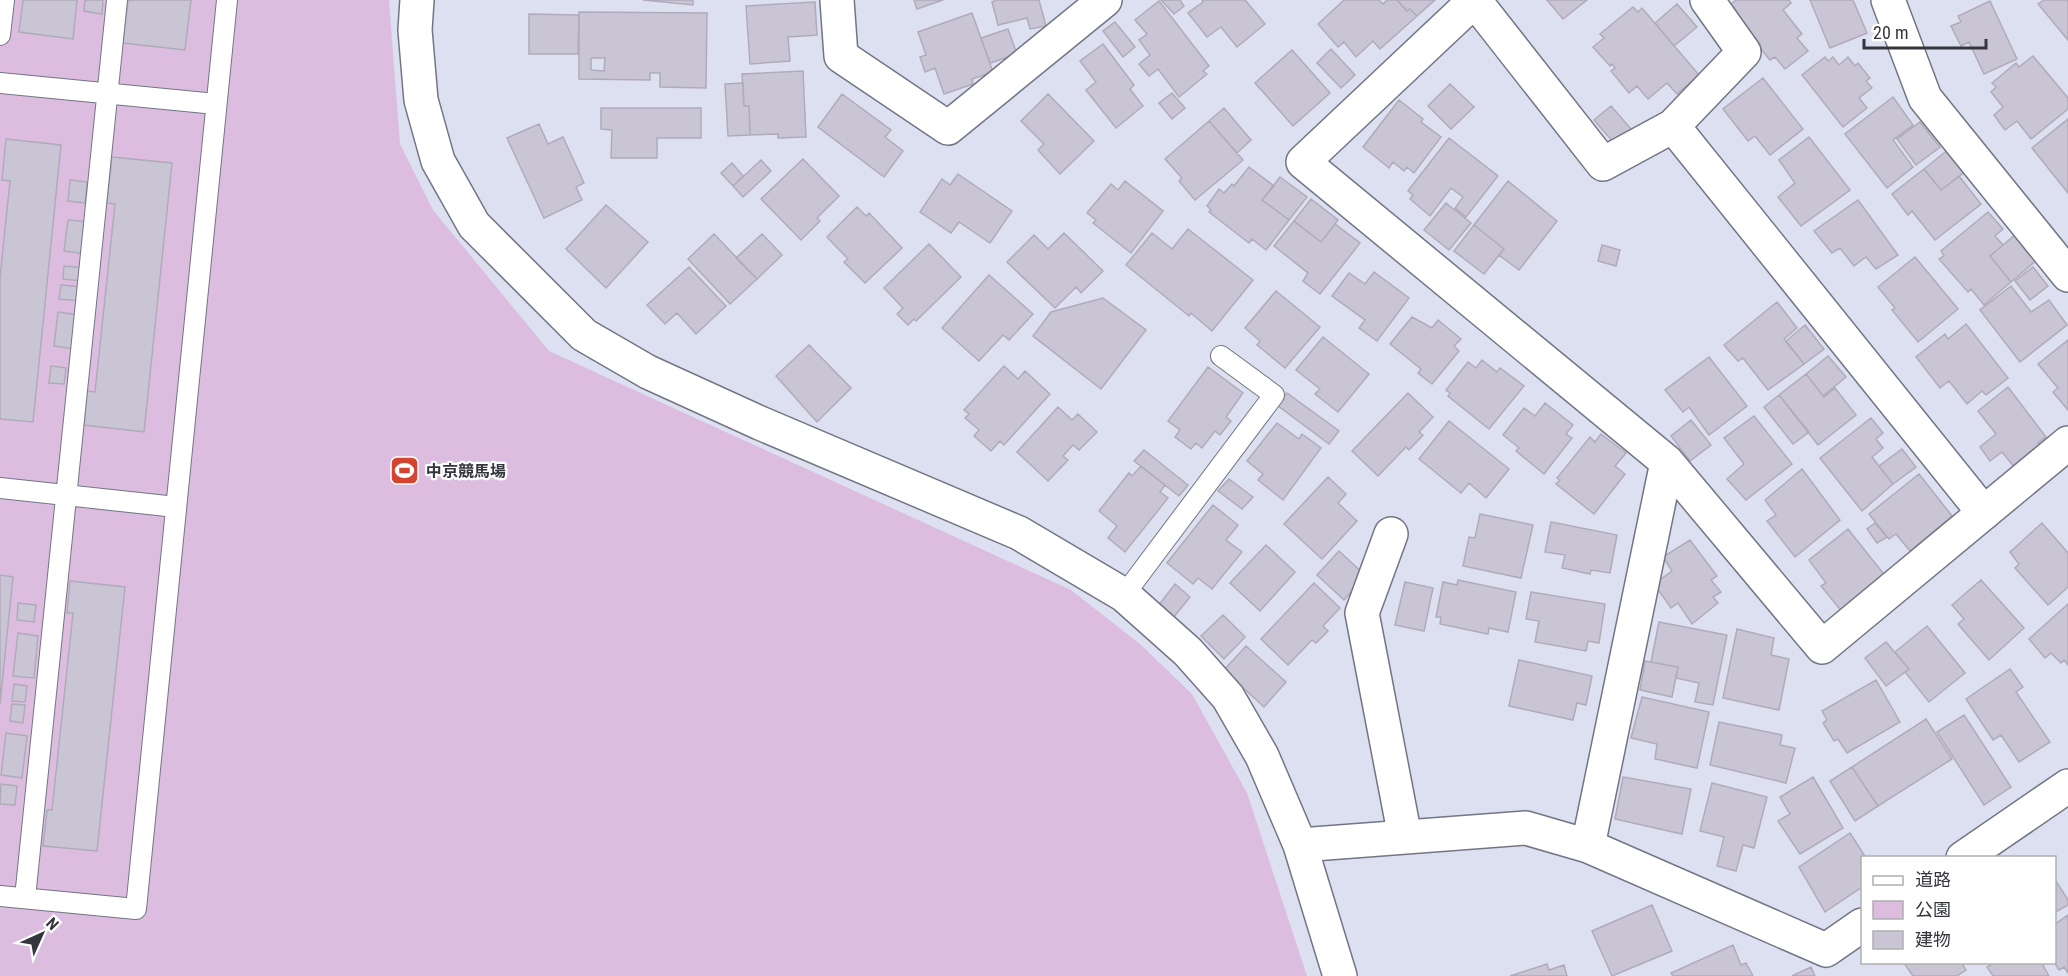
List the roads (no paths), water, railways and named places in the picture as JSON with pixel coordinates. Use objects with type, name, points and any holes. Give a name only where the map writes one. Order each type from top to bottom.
[{"type":"street","points":[[417,0],[415,30],[421,100],[438,161],[474,225],[584,335],[648,372],[1019,533],[1124,595],[1188,652],[1228,697],[1262,756],[1300,845],[1340,976]]},
{"type":"street","points":[[837,0],[841,56],[948,128],[1105,0]]},
{"type":"street","points":[[1707,0],[1744,52],[1673,126],[1603,164],[1475,1],[1302,162],[1667,462],[1821,647],[2068,444]]},
{"type":"street","points":[[1888,0],[1925,98],[2068,275]]},
{"type":"street","points":[[1673,126],[1984,513]]},
{"type":"street","points":[[1588,846],[1667,462]]},
{"type":"street","points":[[1392,534],[1362,613],[1405,837]]},
{"type":"street","points":[[1966,856],[2068,786]]},
{"type":"street","points":[[1300,845],[1526,828],[1588,846],[1826,950],[1861,926]]},
{"type":"lane","points":[[0,36],[4,0]]},
{"type":"lane","points":[[25,898],[117,0]]},
{"type":"lane","points":[[0,896],[136,909],[227,0]]},
{"type":"lane","points":[[0,83],[216,104]]},
{"type":"lane","points":[[1124,595],[1274,395],[1221,356]]},
{"type":"lane","points":[[0,488],[176,507]]},
{"type":"place","name":"中京競馬場","points":[[405,471]]}]
